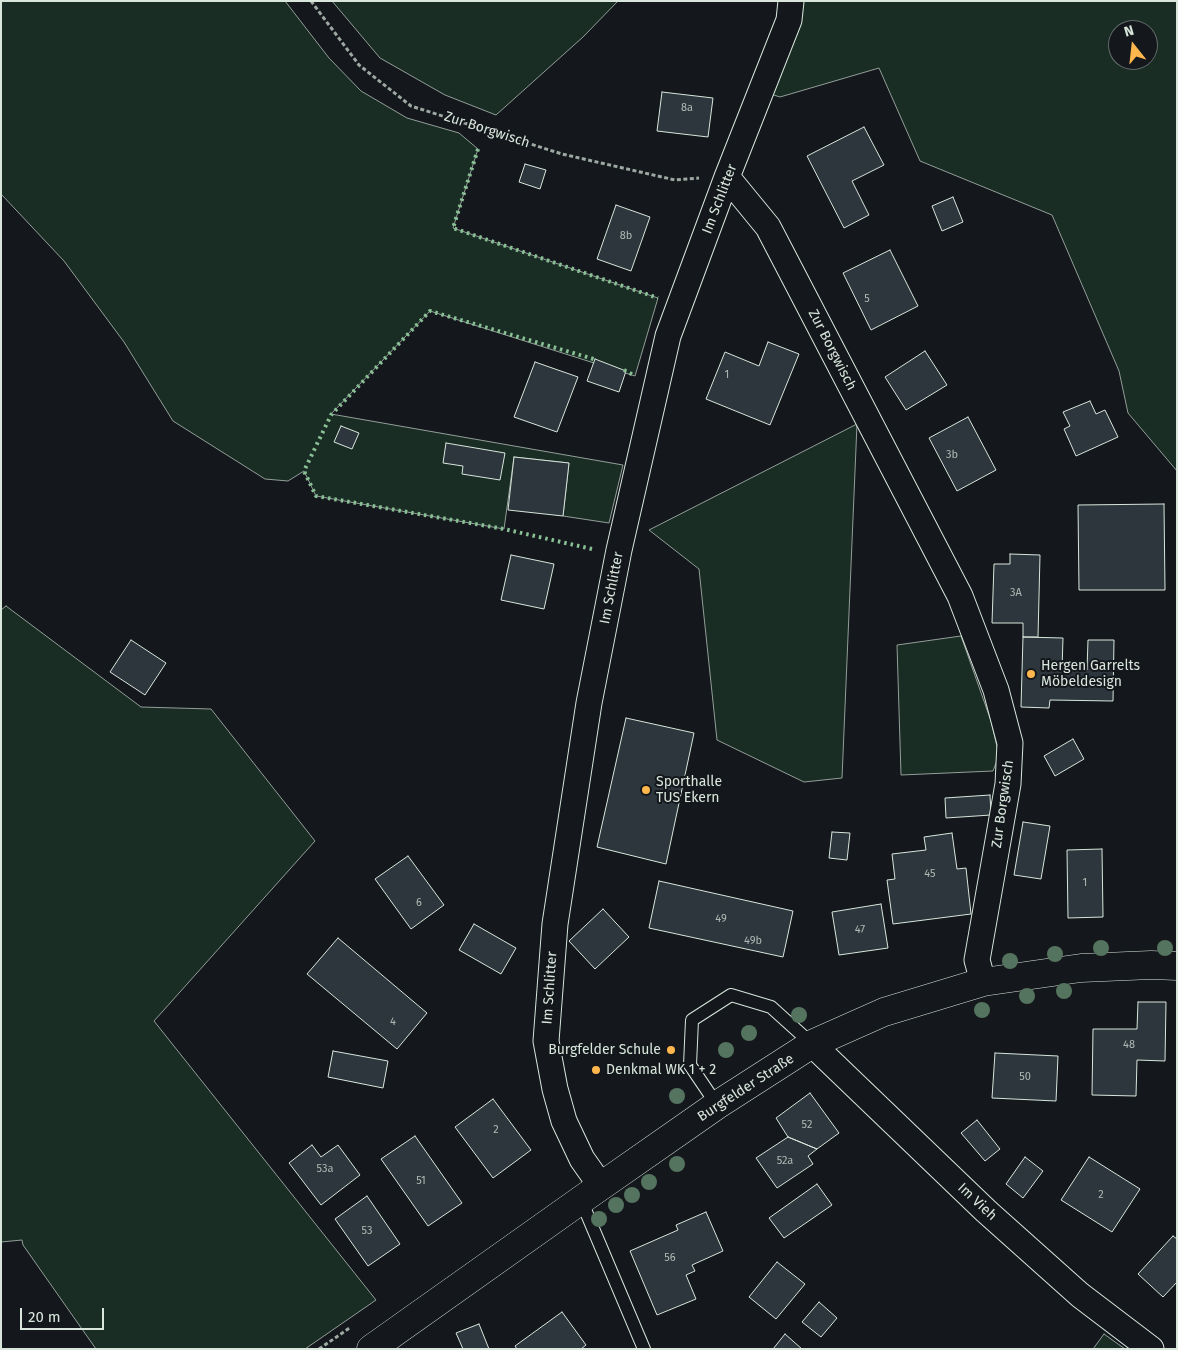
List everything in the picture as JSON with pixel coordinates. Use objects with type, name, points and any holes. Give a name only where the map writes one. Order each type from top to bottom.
[{"type":"street","name":"Im Schlitter","points":[[591,1193],[582,1159],[564,1121],[555,1089],[546,1041],[555,924],[589,703],[626,521],[668,336],[727,177],[789,20],[791,1]]},
{"type":"street","name":"Zur Borgwisch","points":[[727,177],[768,227],[960,596],[996,690],[1010,743],[1008,784],[977,960],[983,982]]},
{"type":"street","name":"Burgfelder Straße","points":[[372,1349],[717,1105],[812,1044],[884,1012],[983,982],[1080,968],[1151,965],[1177,966]]},
{"type":"street","name":"Im Vieh","points":[[812,1044],[986,1211],[1073,1289],[1151,1349]]},
{"type":"lane","points":[[717,1105],[690,1064],[692,1020],[731,995],[771,1007],[812,1044]]},
{"type":"lane","points":[[591,1193],[644,1349]]},
{"type":"path","name":"Zur Borgwisch","points":[[311,1],[359,66],[411,106],[562,154],[675,180],[727,177]]},
{"type":"green space","points":[[1,1],[285,1],[329,58],[361,91],[407,118],[459,133],[478,149],[453,228],[658,298],[635,376],[430,311],[331,414],[623,465],[609,523],[563,516],[569,463],[514,457],[504,529],[316,496],[304,471],[288,481],[265,479],[173,421],[124,342],[64,261],[1,194]]},
{"type":"green space","points":[[332,1],[618,1],[583,37],[496,115],[445,95],[380,58]]},
{"type":"green space","points":[[791,1],[1177,1],[1177,471],[1128,413],[1119,371],[1052,215],[920,161],[879,68],[780,97],[761,91]]},
{"type":"green space","points":[[857,424],[842,778],[804,782],[717,740],[699,569],[649,530]]},
{"type":"green space","points":[[6,606],[141,707],[211,709],[315,841],[154,1021],[376,1300],[305,1349],[96,1349],[23,1245],[22,1240],[1,1242],[1,610]]},
{"type":"green space","points":[[961,636],[991,721],[999,755],[993,771],[901,775],[897,645]]},
{"type":"green space","points":[[1104,1334],[1125,1349],[1093,1349]]},
{"type":"building","points":[[662,92],[713,98],[708,137],[657,131]]},
{"type":"building","points":[[864,127],[884,165],[852,181],[869,215],[844,228],[807,156]]},
{"type":"building","points":[[525,164],[546,170],[540,189],[519,182]]},
{"type":"building","points":[[953,197],[963,222],[942,231],[932,206]]},
{"type":"building","points":[[616,205],[650,217],[631,271],[597,259]]},
{"type":"building","points":[[890,250],[918,306],[871,330],[843,273]]},
{"type":"building","points":[[768,342],[799,354],[770,425],[706,399],[725,352],[759,366]]},
{"type":"building","points":[[925,351],[947,385],[906,410],[885,377]]},
{"type":"building","points":[[595,359],[626,371],[619,392],[587,381]]},
{"type":"building","points":[[535,362],[578,377],[557,432],[514,417]]},
{"type":"building","points":[[1090,401],[1096,414],[1105,410],[1118,437],[1076,456],[1064,429],[1070,426],[1063,412]]},
{"type":"building","points":[[968,417],[996,470],[957,491],[929,438]]},
{"type":"building","points":[[341,426],[359,433],[352,449],[334,442]]},
{"type":"building","points":[[446,443],[505,453],[500,480],[462,474],[463,466],[443,463]]},
{"type":"building","points":[[514,457],[569,463],[563,516],[508,510]]},
{"type":"building","points":[[1164,504],[1165,590],[1079,590],[1078,505]]},
{"type":"building","points":[[1010,554],[1040,555],[1038,637],[1023,637],[1023,623],[992,623],[994,564],[1010,564]]},
{"type":"building","points":[[511,555],[554,564],[544,609],[501,600]]},
{"type":"building","points":[[1023,637],[1063,638],[1062,669],[1087,670],[1088,640],[1114,640],[1113,701],[1050,700],[1049,708],[1021,707]]},
{"type":"building","points":[[131,640],[166,663],[145,695],[110,672]]},
{"type":"building","name":"Sporthalle TUS Ekern","points":[[626,718],[694,733],[666,864],[597,847]]},
{"type":"building","points":[[1073,739],[1084,759],[1055,776],[1044,756]]},
{"type":"building","points":[[990,795],[991,815],[946,818],[945,798]]},
{"type":"building","points":[[1023,822],[1050,826],[1041,879],[1014,875]]},
{"type":"building","points":[[832,832],[850,833],[847,860],[829,858]]},
{"type":"building","points":[[952,833],[957,869],[966,868],[971,914],[893,924],[887,880],[895,879],[892,854],[926,850],[924,837]]},
{"type":"building","points":[[1102,849],[1103,917],[1068,918],[1067,850]]},
{"type":"building","points":[[408,856],[444,905],[411,929],[375,879]]},
{"type":"building","points":[[659,881],[793,911],[783,957],[649,928]]},
{"type":"building","points":[[881,904],[888,948],[839,955],[832,912]]},
{"type":"building","points":[[603,909],[629,937],[595,969],[569,941]]},
{"type":"building","points":[[474,924],[516,948],[501,974],[459,950]]},
{"type":"building","points":[[338,938],[427,1013],[397,1049],[307,974]]},
{"type":"building","points":[[1138,1002],[1166,1002],[1165,1061],[1137,1060],[1136,1096],[1092,1095],[1093,1029],[1137,1029]]},
{"type":"building","points":[[333,1051],[388,1061],[383,1088],[328,1077]]},
{"type":"building","points":[[995,1053],[1058,1056],[1056,1101],[992,1098]]},
{"type":"building","points":[[810,1093],[839,1133],[817,1149],[788,1137],[776,1118]]},
{"type":"building","points":[[493,1099],[531,1150],[493,1178],[455,1127]]},
{"type":"building","points":[[977,1120],[1000,1149],[985,1161],[961,1133]]},
{"type":"building","points":[[415,1136],[462,1203],[428,1226],[381,1159]]},
{"type":"building","points":[[788,1137],[817,1149],[808,1156],[813,1164],[777,1188],[756,1158]]},
{"type":"building","points":[[312,1145],[321,1157],[338,1145],[360,1175],[321,1205],[289,1163]]},
{"type":"building","points":[[1025,1157],[1043,1171],[1023,1198],[1006,1184]]},
{"type":"building","points":[[1089,1157],[1140,1189],[1112,1232],[1061,1200]]},
{"type":"building","points":[[817,1184],[832,1205],[784,1238],[769,1218]]},
{"type":"building","points":[[367,1196],[400,1244],[368,1266],[335,1219]]},
{"type":"building","points":[[706,1212],[723,1251],[692,1265],[695,1271],[686,1275],[696,1299],[657,1315],[630,1251],[678,1230],[676,1225]]},
{"type":"building","points":[[1173,1236],[1177,1239],[1177,1282],[1163,1297],[1138,1274]]},
{"type":"building","points":[[777,1262],[805,1284],[776,1319],[749,1297]]},
{"type":"building","points":[[819,1302],[837,1318],[821,1337],[802,1322]]},
{"type":"building","points":[[562,1312],[586,1345],[581,1349],[517,1349],[515,1346]]},
{"type":"building","points":[[479,1324],[489,1349],[463,1349],[456,1333]]},
{"type":"building","points":[[785,1334],[802,1349],[773,1349]]},
{"type":"hedge","points":[[478,149],[453,228],[658,298]]},
{"type":"hedge","points":[[592,549],[504,529],[316,496],[304,471],[331,415],[430,311],[597,360]]},
{"type":"hedge","points":[[624,370],[635,376]]},
{"type":"place","name":"Hergen Garrelts Möbeldesign","points":[[1031,674]]},
{"type":"place","name":"Sporthalle TUS Ekern","points":[[646,790]]},
{"type":"place","name":"Burgfelder Schule","points":[[671,1050]]},
{"type":"place","name":"Denkmal WK 1 + 2","points":[[596,1070]]}]
